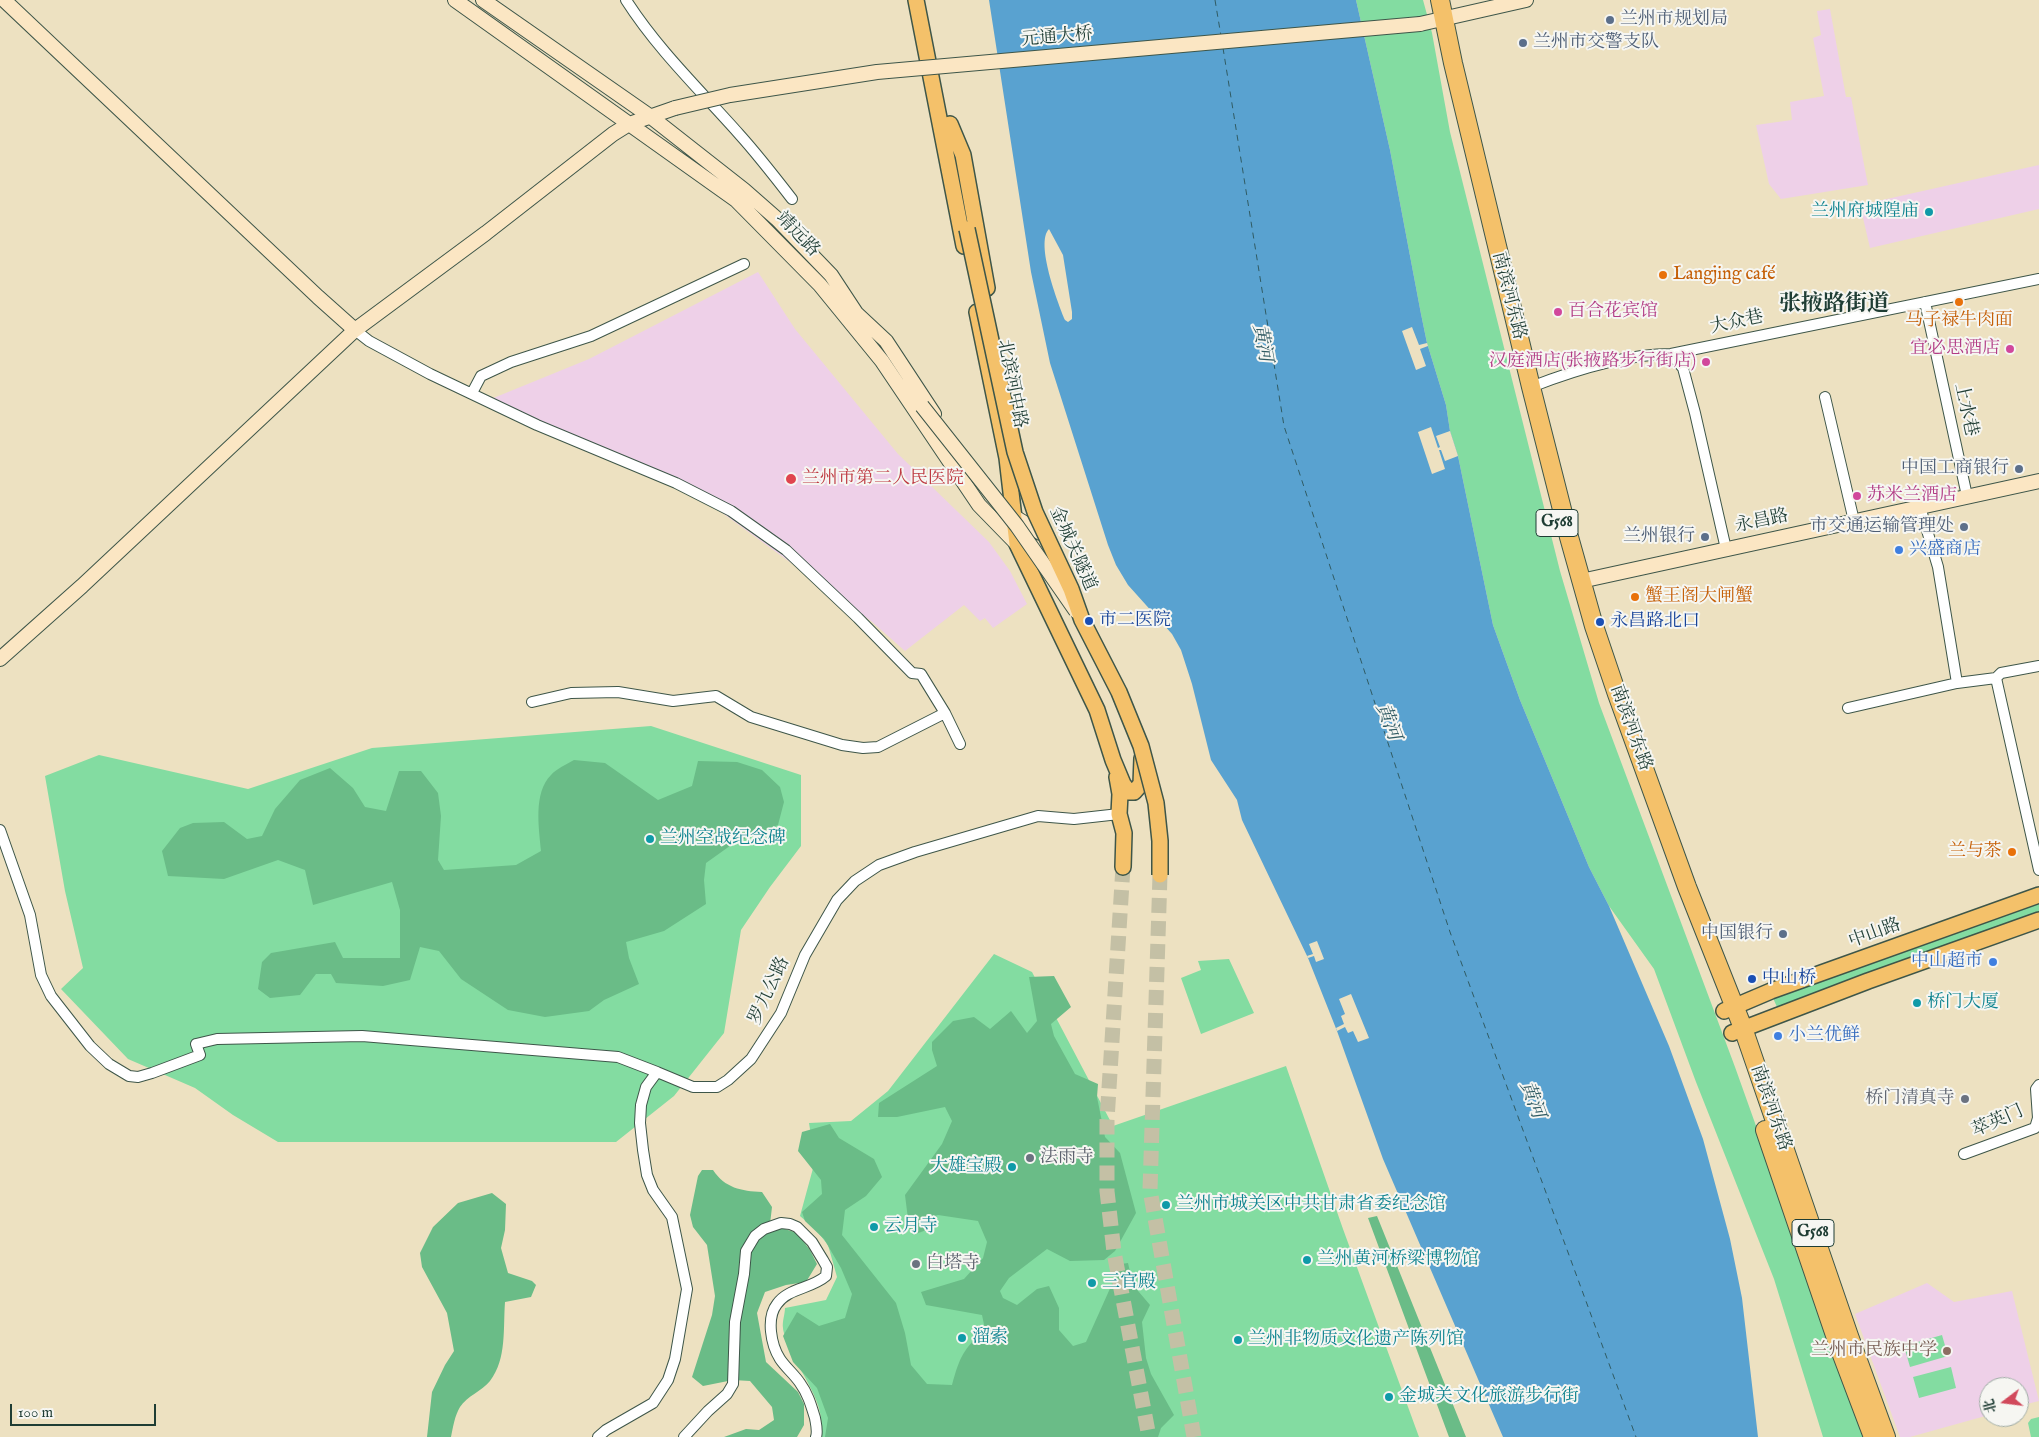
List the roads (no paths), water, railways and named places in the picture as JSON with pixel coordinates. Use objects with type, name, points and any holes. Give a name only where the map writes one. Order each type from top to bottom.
[{"type":"highway","name":"南滨河东路","points":[[1430,0],[1432,21],[1522,389],[1579,604],[1610,700],[1737,1030],[1886,1437]]},
{"type":"highway","name":"南滨河东路","points":[[1440,0],[1432,21],[1581,581],[1617,694],[1688,887],[1729,1009]]},
{"type":"highway","name":"南滨河东路","points":[[1737,1030],[1839,1347],[1873,1437]]},
{"type":"main road","points":[[4,0],[318,298],[355,330]]},
{"type":"main road","name":"靖远路","points":[[455,0],[736,200],[820,284],[882,360],[979,505],[1017,544]]},
{"type":"main road","name":"靖远路","points":[[483,0],[651,117],[744,190],[777,219],[831,275],[856,313],[886,341],[959,452],[1013,516],[1044,535]]},
{"type":"main road","name":"北滨河中路","points":[[916,0],[1007,458],[1017,544],[1097,710],[1113,760]]},
{"type":"main road","points":[[927,0],[950,124],[963,155],[1017,453],[1050,550],[1079,613],[1138,724],[1143,768],[1139,789],[1130,792],[1123,784],[1113,760]]},
{"type":"main road","name":"元通大桥","points":[[0,659],[82,586],[355,330],[486,233],[613,134],[629,124],[676,108],[730,95],[877,72],[1432,21],[1526,0]]},
{"type":"main road","name":"金城关隧道","points":[[950,124],[966,229],[1015,452],[1035,512],[1071,589],[1082,620],[1119,692],[1141,746],[1156,803],[1160,841],[1160,875]]},
{"type":"main road","points":[[856,313],[922,406],[1017,526],[1082,620]]},
{"type":"main road","name":"永昌路","points":[[1581,581],[2039,481]]},
{"type":"main road","points":[[1017,544],[1050,550]]},
{"type":"main road","points":[[1113,760],[1120,794],[1119,814],[1124,833],[1123,867]]},
{"type":"main road","name":"中山路","points":[[1729,1009],[2039,895]]},
{"type":"main road","points":[[1737,1030],[2039,920]]},
{"type":"street","name":"靖远路","points":[[626,0],[654,39],[682,73],[740,135],[792,199]]},
{"type":"street","points":[[472,393],[481,376],[511,362],[591,336],[744,264]]},
{"type":"street","name":"大众巷","points":[[1530,386],[1572,372],[1660,354],[1672,354],[2039,279]]},
{"type":"street","name":"上水巷","points":[[1925,302],[1967,496]]},
{"type":"street","points":[[355,330],[370,341],[430,374],[537,424],[676,483],[731,511],[786,550],[912,673],[920,674],[945,713],[960,744]]},
{"type":"street","points":[[1672,354],[1683,368],[1726,549]]},
{"type":"street","points":[[1826,397],[1854,521]]},
{"type":"street","points":[[1920,507],[1938,567],[1957,683]]},
{"type":"street","points":[[1848,708],[1957,683],[1996,678],[2001,673],[2039,666]]},
{"type":"street","points":[[1996,678],[2039,870]]},
{"type":"street","points":[[532,702],[571,693],[618,692],[673,700],[716,696],[752,716],[842,745],[863,748],[878,747],[945,713]]},
{"type":"street","name":"罗九公路","points":[[0,830],[30,915],[41,975],[51,996],[90,1046],[108,1064],[128,1076],[152,1073],[200,1055],[196,1044],[216,1039],[362,1036],[618,1058],[694,1087],[717,1087],[728,1080],[751,1059],[781,1013],[804,955],[837,900],[855,881],[878,866],[915,852],[1038,816],[1074,819],[1119,814]]},
{"type":"street","points":[[598,1437],[606,1430],[653,1403],[668,1380],[675,1359],[687,1288],[672,1216],[653,1190],[647,1175],[643,1150],[640,1123],[641,1105],[646,1087],[657,1072]]},
{"type":"street","name":"萃英门","points":[[1964,1154],[2035,1128],[2038,1118],[2036,1089],[2039,1085]]},
{"type":"street","points":[[684,1437],[727,1394],[733,1384],[735,1322],[744,1274],[746,1251],[755,1236],[764,1229],[781,1223],[797,1227],[812,1242],[826,1267],[826,1276],[817,1283],[785,1295],[775,1305],[771,1316],[771,1332],[779,1358],[800,1382],[810,1399],[818,1433],[816,1437]]},
{"type":"water","name":"黄河","points":[[989,0],[1356,0],[1390,150],[1427,343],[1446,405],[1450,431],[1458,456],[1493,625],[1520,700],[1589,867],[1609,906],[1669,1046],[1703,1139],[1730,1239],[1742,1298],[1758,1437],[1503,1437],[1383,1159],[1337,1031],[1308,958],[1242,820],[1237,800],[1211,760],[1192,684],[1181,650],[1172,634],[1128,585],[1116,565],[1050,363],[1031,272]],"holes":[[[1049,229],[1063,255],[1072,312],[1072,319],[1068,322],[1065,320],[1058,301],[1046,259],[1045,236]]]},
{"type":"tunnel","points":[[1123,867],[1107,1120],[1107,1191],[1114,1252],[1149,1437]]},
{"type":"tunnel","points":[[1160,875],[1150,1190],[1194,1437]]},
{"type":"place","name":"兰州市规划局","points":[[1610,20]]},
{"type":"place","name":"兰州市交警支队","points":[[1523,43]]},
{"type":"place","name":"兰州府城隍庙","points":[[1929,212]]},
{"type":"place","name":"Langjing café","points":[[1663,275]]},
{"type":"place","name":"马子禄牛肉面","points":[[1959,302]]},
{"type":"place","name":"百合花宾馆","points":[[1558,312]]},
{"type":"place","name":"宜必思酒店","points":[[2010,349]]},
{"type":"place","name":"汉庭酒店(张掖路步行街店)","points":[[1706,362]]},
{"type":"place","name":"中国工商银行","points":[[2019,469]]},
{"type":"place","name":"兰州市第二人民医院","points":[[791,479]]},
{"type":"place","name":"苏米兰酒店","points":[[1857,496]]},
{"type":"place","name":"市交通运输管理处","points":[[1964,527]]},
{"type":"place","name":"兰州银行","points":[[1705,537]]},
{"type":"place","name":"兴盛商店","points":[[1899,550]]},
{"type":"place","name":"蟹王阁大闸蟹","points":[[1635,597]]},
{"type":"place","name":"市二医院","points":[[1089,621]]},
{"type":"place","name":"永昌路北口","points":[[1600,622]]},
{"type":"place","name":"兰州空战纪念碑","points":[[650,839]]},
{"type":"place","name":"兰与茶","points":[[2012,852]]},
{"type":"place","name":"中国银行","points":[[1783,934]]},
{"type":"place","name":"中山超市","points":[[1993,962]]},
{"type":"place","name":"中山桥","points":[[1752,979]]},
{"type":"place","name":"桥门大厦","points":[[1917,1003]]},
{"type":"place","name":"小兰优鲜","points":[[1778,1036]]},
{"type":"place","name":"桥门清真寺","points":[[1965,1099]]},
{"type":"place","name":"法雨寺","points":[[1030,1158]]},
{"type":"place","name":"大雄宝殿","points":[[1012,1167]]},
{"type":"place","name":"兰州市城关区中共甘肃省委纪念馆","points":[[1166,1205]]},
{"type":"place","name":"云月寺","points":[[874,1227]]},
{"type":"place","name":"兰州黄河桥梁博物馆","points":[[1307,1260]]},
{"type":"place","name":"白塔寺","points":[[916,1264]]},
{"type":"place","name":"三官殿","points":[[1092,1283]]},
{"type":"place","name":"溜索","points":[[962,1338]]},
{"type":"place","name":"兰州非物质文化遗产陈列馆","points":[[1238,1340]]},
{"type":"place","name":"兰州市民族中学","points":[[1947,1351]]},
{"type":"place","name":"金城关文化旅游步行街","points":[[1389,1397]]},
{"type":"district","name":"张掖路街道","points":[[1834,305]]}]
